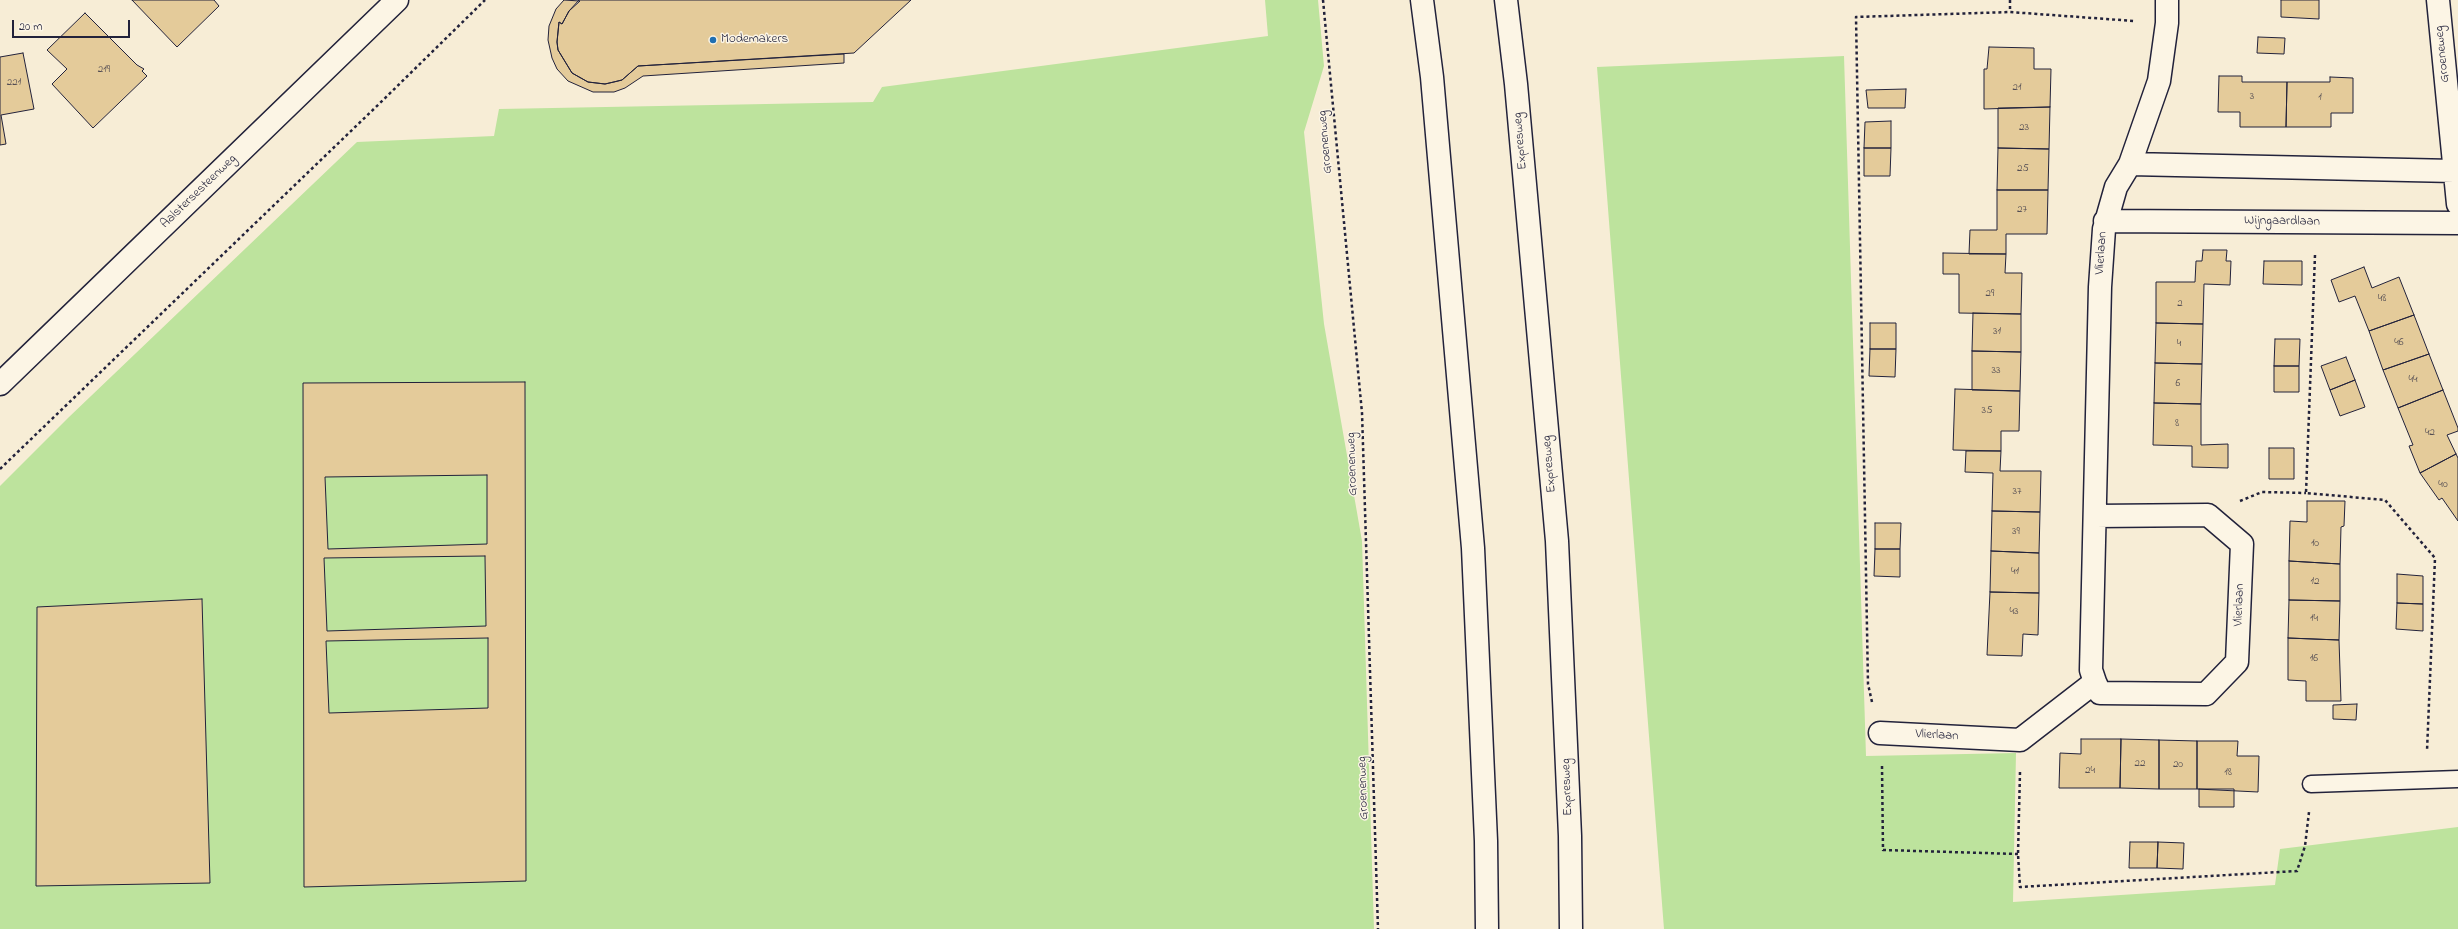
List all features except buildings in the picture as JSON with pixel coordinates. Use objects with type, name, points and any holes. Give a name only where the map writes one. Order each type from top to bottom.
[{"type":"main road","name":"Aalstersesteenweg","points":[[0,384],[397,0]]},
{"type":"main road","points":[[1422,0],[1432,77],[1473,548],[1486,842],[1487,929]]},
{"type":"main road","name":"Expresweg","points":[[1506,0],[1516,84],[1557,541],[1570,836],[1571,929]]},
{"type":"main road","name":"Vlierlaan","points":[[2167,0],[2167,23],[2159,81],[2130,164],[2116,187],[2105,220],[2100,287],[2091,670],[2100,693],[2206,694],[2238,662],[2242,544],[2208,515]]},
{"type":"main road","name":"Groeneweg","points":[[2438,0],[2458,204]]},
{"type":"main road","points":[[2130,164],[2454,171]]},
{"type":"main road","name":"Wijngaardlaan","points":[[2105,220],[2458,223]]},
{"type":"main road","points":[[2095,516],[2208,515]]},
{"type":"main road","points":[[2020,740],[2095,682]]},
{"type":"main road","name":"Vlierlaan","points":[[1880,733],[2020,740]]},
{"type":"lane","points":[[2311,784],[2458,779]]},
{"type":"path","points":[[0,469],[485,0]]},
{"type":"path","name":"Groenenweg","points":[[1323,0],[1362,413],[1378,929]]},
{"type":"path","points":[[2010,0],[2010,12]]},
{"type":"path","points":[[2018,854],[1883,850],[1880,733],[1868,684],[1856,17],[2010,12],[2167,23]]},
{"type":"path","points":[[2306,493],[2316,222]]},
{"type":"path","points":[[2208,515],[2262,492],[2306,493],[2385,500],[2435,558],[2426,780]]},
{"type":"path","points":[[2020,740],[2018,854],[2020,887],[2297,871],[2306,846],[2311,784]]},
{"type":"green space","points":[[1265,0],[1318,0],[1324,66],[1304,132],[1324,324],[1362,541],[1374,929],[0,929],[0,486],[69,417],[357,142],[494,136],[499,109],[873,102],[882,87],[1268,36]]},
{"type":"green space","points":[[1844,56],[1866,756],[2016,753],[2013,902],[2275,885],[2280,849],[2458,827],[2458,929],[1664,929],[1597,67]]},
{"type":"place","name":"Modemakers","points":[[713,40]]}]
